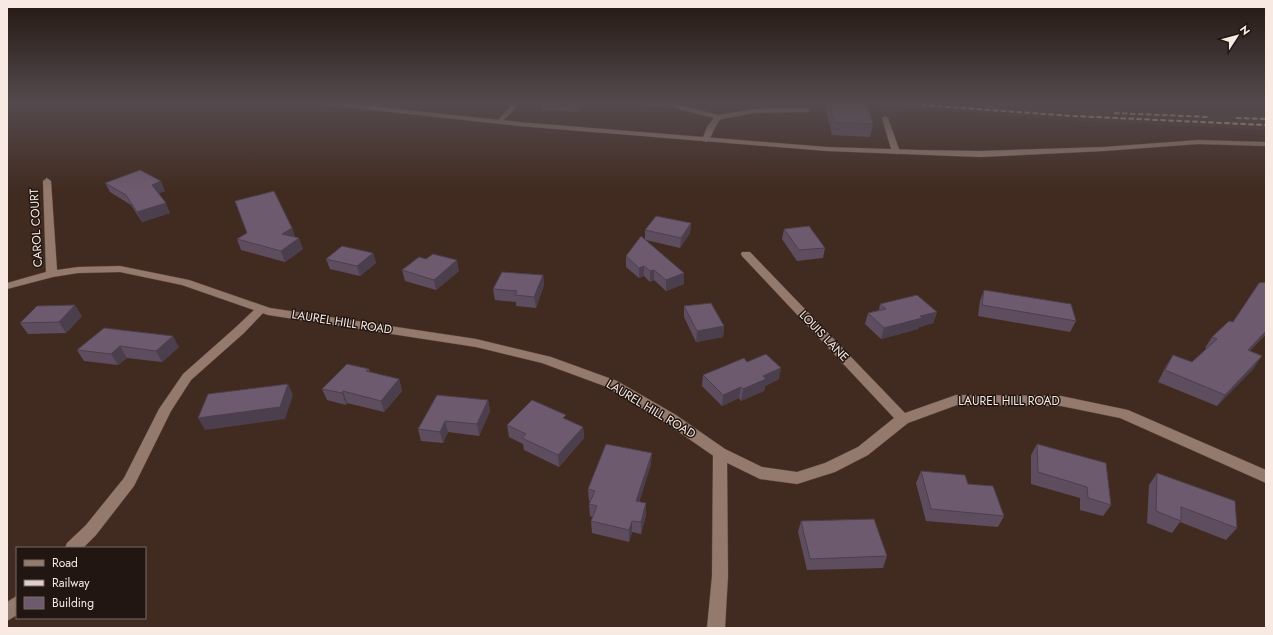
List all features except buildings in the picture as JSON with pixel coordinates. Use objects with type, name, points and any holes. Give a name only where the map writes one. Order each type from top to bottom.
[{"type":"street","points":[[610,132],[827,149],[980,154],[1104,149],[1198,142],[1266,144]]},
{"type":"street","name":"CAROL COURT","points":[[47,181],[52,274]]},
{"type":"street","name":"LOUIS LANE","points":[[746,254],[903,419]]},
{"type":"street","name":"LAUREL HILL ROAD","points":[[7,286],[52,274],[78,270],[120,269],[185,282],[268,311],[476,343],[546,360],[612,384],[671,419],[720,453],[760,473],[797,478],[830,468],[863,451],[903,419],[956,400],[1061,401],[1122,414],[1266,477]]},
{"type":"lane","points":[[706,140],[710,132]]},
{"type":"lane","points":[[889,132],[896,152]]},
{"type":"lane","points":[[74,547],[90,530],[129,482],[165,409],[180,386],[197,368],[240,330],[261,309]]},
{"type":"lane","points":[[716,628],[720,576],[720,453]]},
{"type":"lane","points":[[7,613],[16,605]]}]
